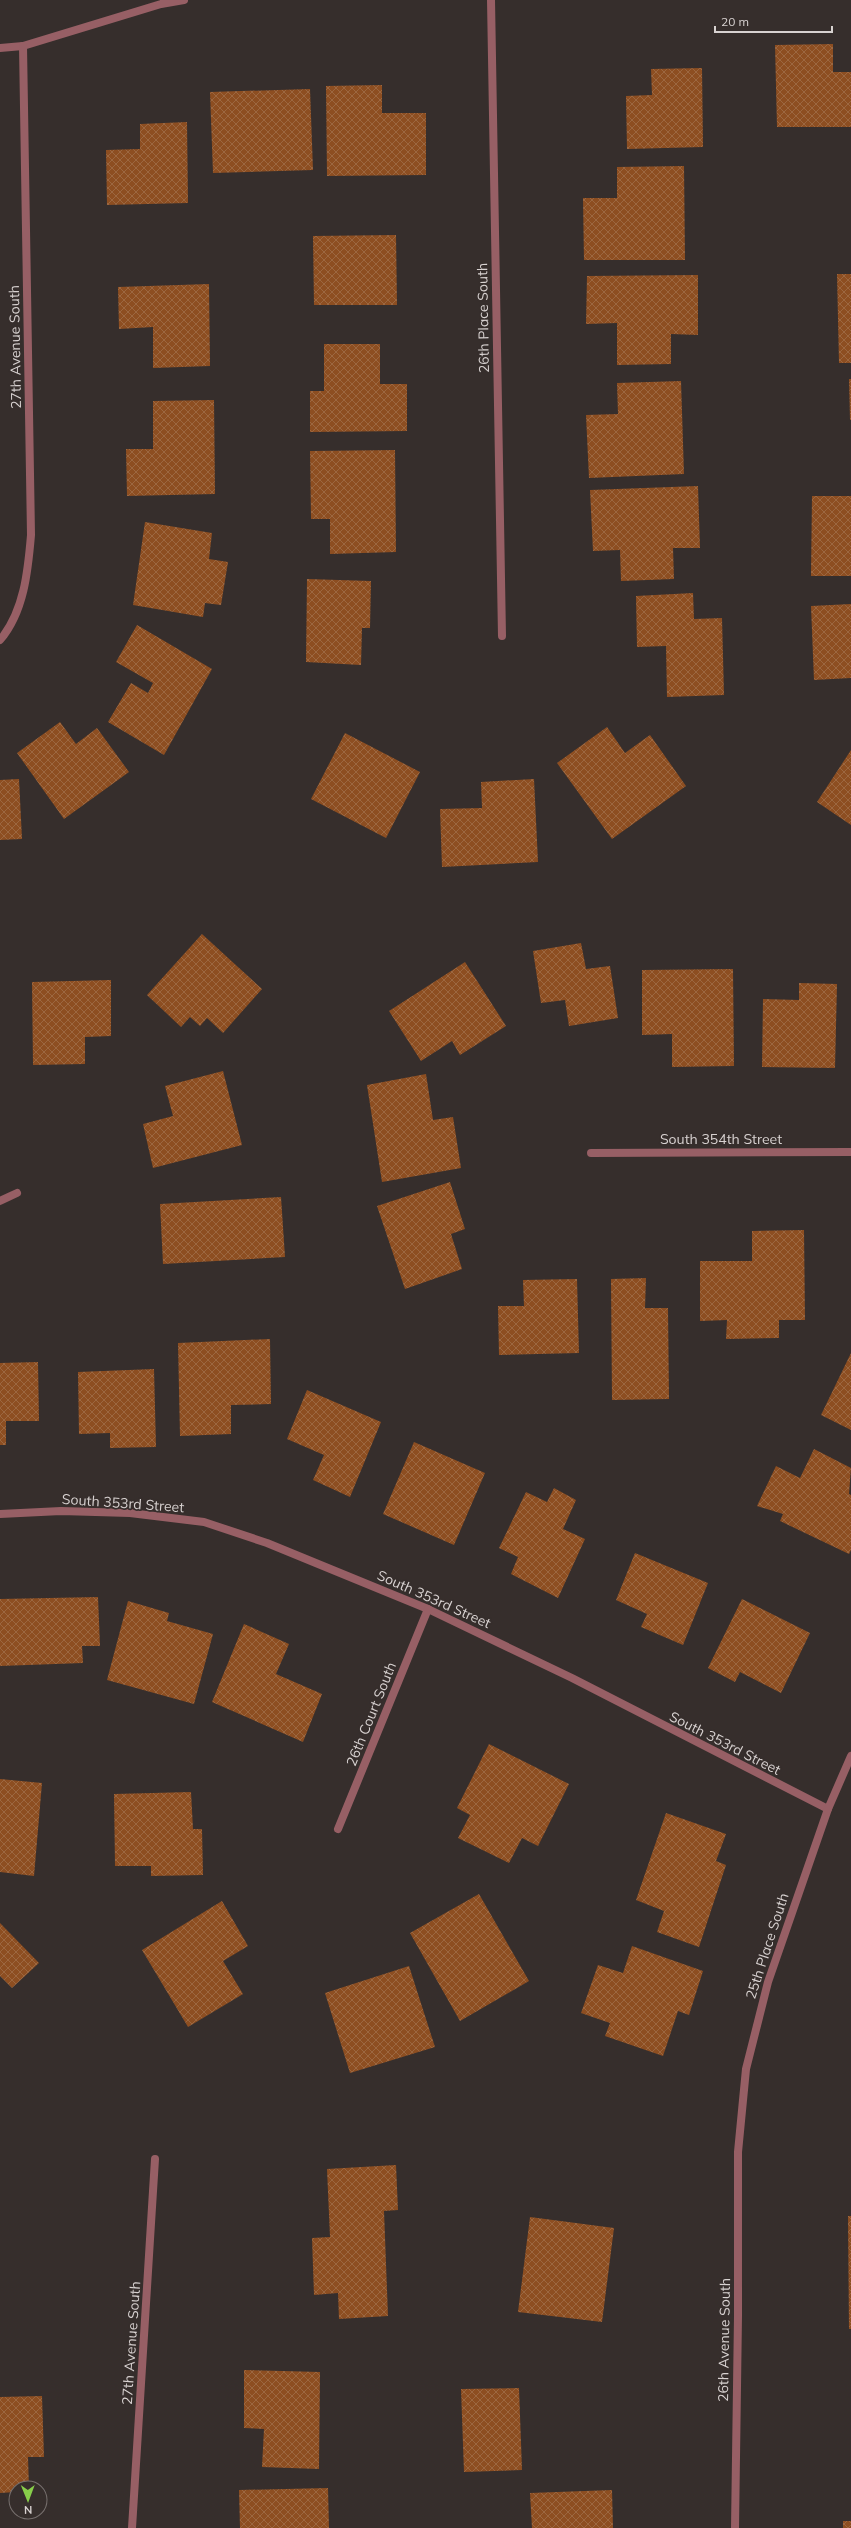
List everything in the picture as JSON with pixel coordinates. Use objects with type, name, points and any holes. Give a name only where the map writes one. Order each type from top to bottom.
[{"type":"street","points":[[0,48],[23,46],[161,4],[184,0]]},
{"type":"street","name":"26th Place South","points":[[491,0],[502,636]]},
{"type":"street","name":"27th Avenue South","points":[[0,640],[14,618],[22,598],[26,580],[31,535],[23,46]]},
{"type":"street","name":"South 354th Street","points":[[591,1152],[851,1152]]},
{"type":"street","points":[[0,1201],[17,1193]]},
{"type":"street","name":"South 353rd Street","points":[[0,1514],[61,1511],[130,1513],[204,1522],[267,1543],[428,1609],[572,1678],[828,1809]]},
{"type":"street","name":"26th Court South","points":[[338,1829],[428,1609]]},
{"type":"street","name":"25th Place South","points":[[738,2152],[745,2075],[755,2028],[768,1982],[828,1809],[851,1756]]},
{"type":"street","name":"26th Avenue South","points":[[735,2528],[738,2316],[738,2152]]},
{"type":"street","name":"27th Avenue South","points":[[132,2528],[155,2159]]},
{"type":"building","points":[[833,44],[833,72],[851,72],[851,127],[777,127],[775,45]]},
{"type":"building","points":[[702,68],[703,147],[627,149],[626,96],[652,95],[651,69]]},
{"type":"building","points":[[382,85],[382,113],[426,113],[426,175],[327,176],[326,86]]},
{"type":"building","points":[[310,89],[313,170],[213,173],[210,92]]},
{"type":"building","points":[[187,122],[188,203],[107,205],[106,150],[140,149],[140,124]]},
{"type":"building","points":[[684,166],[685,260],[584,260],[583,198],[617,198],[617,167]]},
{"type":"building","points":[[396,235],[397,305],[314,305],[313,236]]},
{"type":"building","points":[[837,274],[851,274],[851,363],[839,363]]},
{"type":"building","points":[[698,275],[698,335],[671,334],[671,364],[617,365],[617,323],[586,324],[587,276]]},
{"type":"building","points":[[209,284],[210,366],[153,368],[153,327],[119,329],[118,287]]},
{"type":"building","points":[[324,344],[380,344],[380,384],[407,384],[407,431],[310,432],[310,391],[324,391]]},
{"type":"building","points":[[849,379],[851,379],[851,420],[850,420]]},
{"type":"building","points":[[681,381],[684,474],[589,478],[586,415],[618,414],[617,383]]},
{"type":"building","points":[[214,400],[215,494],[127,496],[126,449],[153,449],[153,401]]},
{"type":"building","points":[[395,450],[396,552],[330,554],[330,519],[311,519],[310,451]]},
{"type":"building","points":[[698,486],[700,548],[673,548],[674,579],[621,581],[620,550],[593,551],[590,490]]},
{"type":"building","points":[[812,496],[851,496],[851,576],[811,576]]},
{"type":"building","points":[[145,522],[212,533],[209,559],[228,562],[221,605],[205,603],[203,617],[133,605]]},
{"type":"building","points":[[307,579],[371,581],[370,628],[362,628],[361,665],[306,662]]},
{"type":"building","points":[[693,593],[694,619],[722,618],[724,695],[667,697],[666,646],[637,647],[636,596]]},
{"type":"building","points":[[851,604],[851,678],[814,680],[811,606]]},
{"type":"building","points":[[137,625],[212,669],[164,755],[108,722],[131,683],[148,693],[153,683],[116,662]]},
{"type":"building","points":[[60,722],[76,744],[97,728],[129,772],[64,819],[17,753]]},
{"type":"building","points":[[607,727],[625,753],[650,735],[686,786],[612,839],[557,763]]},
{"type":"building","points":[[345,733],[420,772],[386,838],[311,799]]},
{"type":"building","points":[[851,750],[851,825],[817,802]]},
{"type":"building","points":[[19,779],[22,839],[0,840],[0,780]]},
{"type":"building","points":[[534,779],[538,862],[442,867],[440,809],[482,808],[481,782]]},
{"type":"building","points":[[202,934],[262,989],[223,1033],[207,1018],[200,1026],[190,1017],[181,1027],[147,995]]},
{"type":"building","points":[[581,943],[586,969],[610,966],[618,1018],[569,1026],[565,1000],[541,1003],[533,951]]},
{"type":"building","points":[[465,962],[506,1026],[460,1055],[452,1041],[421,1061],[389,1011]]},
{"type":"building","points":[[733,969],[734,1066],[672,1067],[672,1034],[642,1035],[642,970]]},
{"type":"building","points":[[111,980],[111,1036],[85,1037],[85,1064],[33,1065],[32,982]]},
{"type":"building","points":[[799,983],[837,984],[835,1068],[762,1067],[763,999],[799,1000]]},
{"type":"building","points":[[223,1071],[242,1145],[153,1168],[143,1124],[173,1116],[165,1086]]},
{"type":"building","points":[[426,1074],[433,1120],[453,1117],[461,1168],[382,1182],[367,1085]]},
{"type":"building","points":[[450,1182],[465,1229],[451,1234],[462,1269],[405,1289],[377,1206]]},
{"type":"building","points":[[281,1197],[285,1257],[163,1264],[160,1204]]},
{"type":"building","points":[[804,1230],[805,1320],[779,1320],[779,1338],[726,1339],[727,1320],[700,1321],[700,1261],[752,1261],[752,1231]]},
{"type":"building","points":[[646,1278],[645,1308],[668,1308],[669,1399],[612,1400],[611,1279]]},
{"type":"building","points":[[577,1279],[579,1353],[499,1355],[498,1306],[524,1306],[523,1280]]},
{"type":"building","points":[[270,1339],[271,1404],[231,1405],[231,1434],[180,1436],[178,1343]]},
{"type":"building","points":[[851,1353],[851,1430],[821,1415]]},
{"type":"building","points":[[38,1362],[39,1421],[6,1421],[6,1445],[0,1445],[0,1363]]},
{"type":"building","points":[[154,1369],[156,1447],[110,1448],[110,1433],[79,1434],[78,1372]]},
{"type":"building","points":[[307,1390],[381,1422],[350,1497],[313,1480],[324,1455],[287,1439]]},
{"type":"building","points":[[414,1442],[485,1473],[454,1545],[383,1514]]},
{"type":"building","points":[[814,1449],[851,1468],[849,1494],[851,1495],[851,1550],[849,1554],[780,1521],[783,1514],[757,1506],[776,1466],[800,1478]]},
{"type":"building","points":[[554,1488],[576,1500],[563,1529],[585,1539],[558,1598],[511,1574],[518,1557],[499,1548],[526,1492],[547,1502]]},
{"type":"building","points":[[635,1553],[708,1583],[683,1645],[641,1627],[647,1614],[616,1600]]},
{"type":"building","points":[[98,1597],[100,1646],[82,1646],[83,1663],[0,1666],[0,1599]]},
{"type":"building","points":[[742,1599],[810,1633],[781,1693],[740,1672],[735,1682],[708,1668]]},
{"type":"building","points":[[128,1601],[169,1613],[167,1621],[213,1634],[194,1704],[107,1680]]},
{"type":"building","points":[[244,1624],[289,1644],[276,1674],[322,1694],[303,1742],[212,1702]]},
{"type":"building","points":[[489,1744],[569,1784],[538,1846],[522,1838],[509,1863],[458,1838],[470,1815],[457,1808]]},
{"type":"building","points":[[0,1779],[42,1783],[34,1876],[0,1872]]},
{"type":"building","points":[[191,1792],[193,1829],[202,1829],[203,1875],[151,1876],[151,1866],[115,1866],[114,1794]]},
{"type":"building","points":[[666,1813],[726,1834],[716,1861],[726,1865],[699,1947],[657,1932],[664,1911],[636,1900]]},
{"type":"building","points":[[479,1894],[529,1981],[460,2021],[410,1933]]},
{"type":"building","points":[[222,1901],[248,1946],[223,1961],[243,1994],[188,2027],[142,1950]]},
{"type":"building","points":[[0,1923],[39,1963],[12,1988],[0,1976]]},
{"type":"building","points":[[632,1946],[703,1971],[689,2015],[678,2011],[663,2056],[605,2036],[610,2023],[581,2013],[598,1965],[623,1973]]},
{"type":"building","points":[[409,1966],[435,2047],[350,2073],[325,1993]]},
{"type":"building","points":[[396,2165],[398,2210],[384,2211],[388,2316],[339,2319],[338,2293],[314,2295],[312,2238],[330,2237],[327,2169]]},
{"type":"building","points":[[848,2216],[851,2216],[851,2329],[849,2329]]},
{"type":"building","points":[[530,2217],[614,2228],[602,2322],[518,2312]]},
{"type":"building","points":[[244,2370],[320,2372],[319,2469],[262,2467],[264,2429],[244,2428]]},
{"type":"building","points":[[519,2388],[522,2470],[464,2472],[461,2389]]},
{"type":"building","points":[[42,2396],[44,2457],[28,2457],[29,2480],[8,2480],[8,2492],[0,2493],[0,2397]]},
{"type":"building","points":[[328,2488],[329,2528],[240,2528],[239,2490]]},
{"type":"building","points":[[612,2490],[613,2528],[532,2528],[530,2493]]},
{"type":"building","points":[[843,2521],[851,2521],[851,2528],[843,2528]]}]
